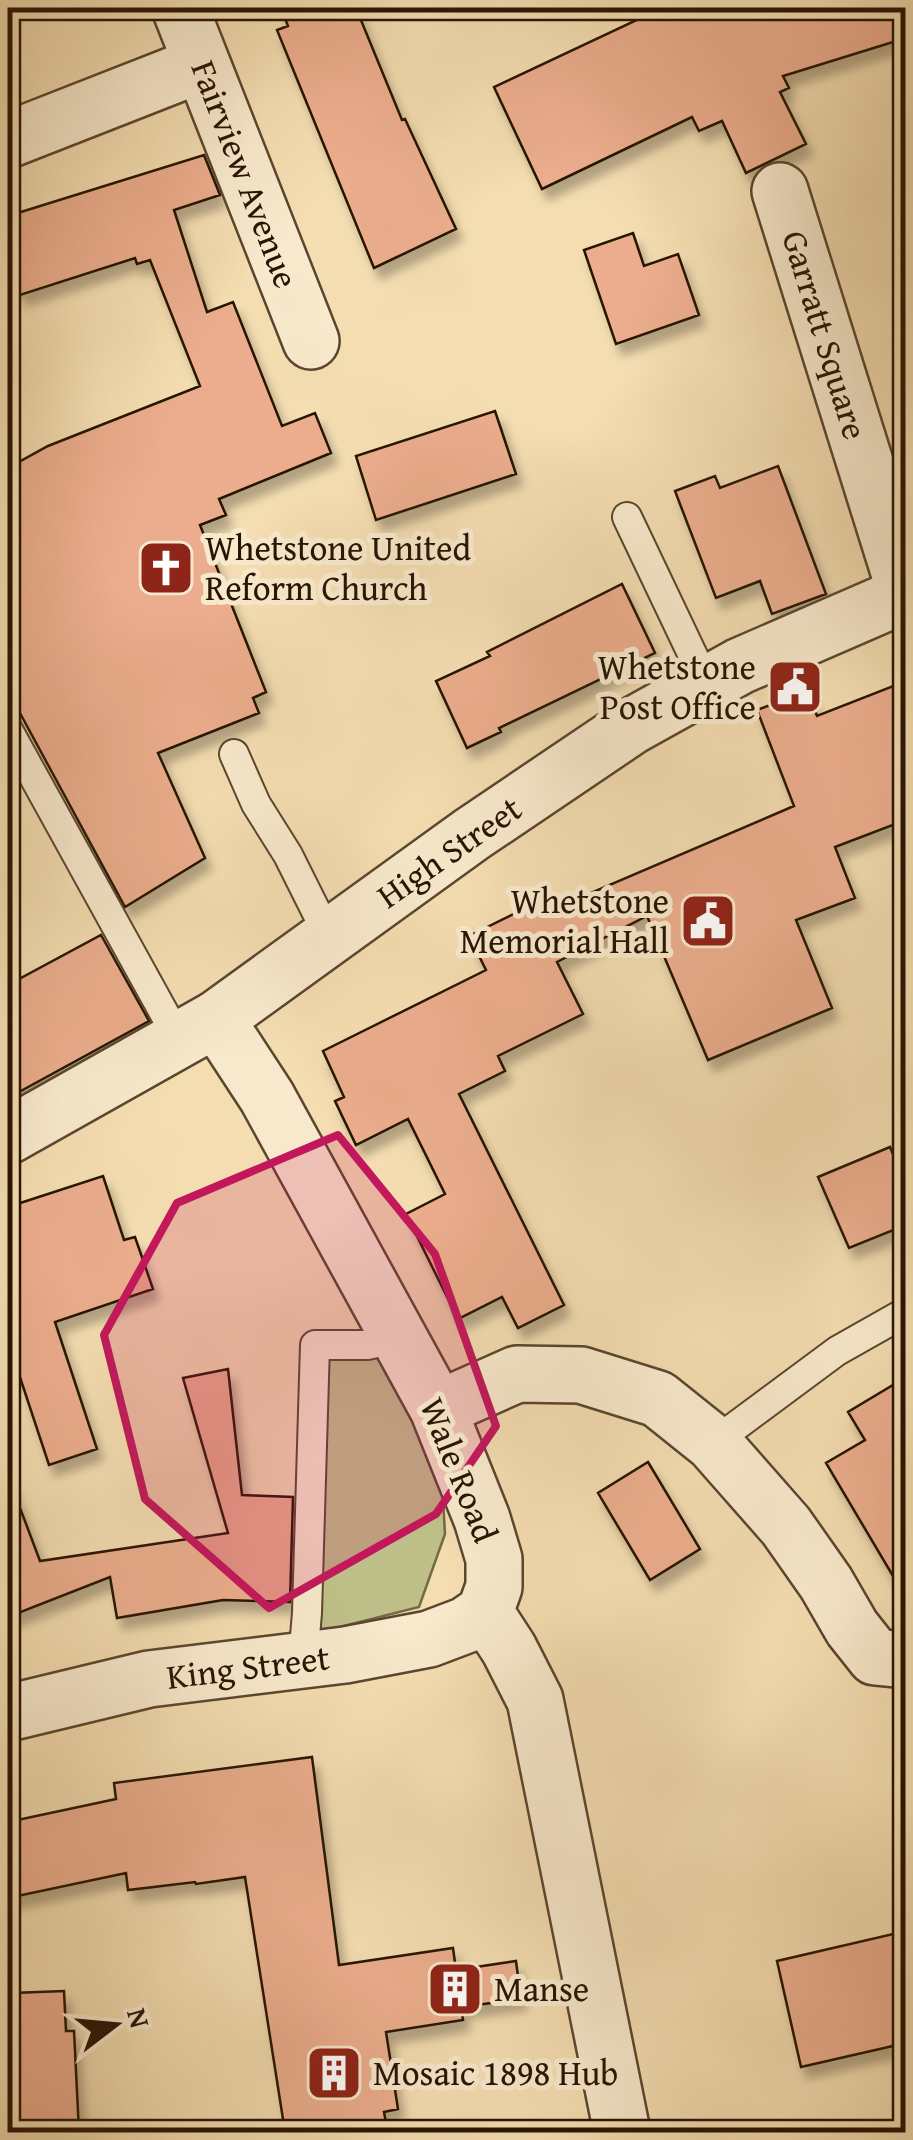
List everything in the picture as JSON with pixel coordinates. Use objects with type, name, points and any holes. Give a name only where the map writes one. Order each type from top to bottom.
[{"type":"street","name":"Fairview Avenue","points":[[180,8],[311,341]]},
{"type":"street","points":[[8,140],[202,64]]},
{"type":"street","name":"Garratt Square","points":[[780,191],[906,594]]},
{"type":"street","name":"High Street","points":[[8,1136],[197,1029],[632,726],[740,666],[906,594]]},
{"type":"street","name":"Wale Road","points":[[197,1029],[267,1097],[438,1409],[494,1559],[494,1587],[485,1612]]},
{"type":"street","points":[[438,1409],[517,1374],[582,1376],[658,1399],[712,1443],[786,1526],[875,1657],[906,1660]]},
{"type":"street","points":[[485,1612],[536,1700],[622,2132]]},
{"type":"street","name":"King Street","points":[[8,1712],[149,1679],[346,1654],[428,1639],[466,1625],[485,1612]]},
{"type":"lane","points":[[628,517],[707,685]]},
{"type":"lane","points":[[8,730],[197,1029]]},
{"type":"lane","points":[[234,754],[256,804],[288,855],[329,936]]},
{"type":"lane","points":[[712,1443],[837,1351],[906,1312]]},
{"type":"lane","points":[[303,1659],[315,1345],[366,1345],[399,1338]]},
{"type":"highlighted area","points":[[338,1135],[435,1254],[496,1426],[436,1514],[269,1608],[145,1499],[104,1335],[177,1203]]},
{"type":"green space","points":[[315,1345],[367,1345],[438,1409],[445,1534],[419,1607],[320,1632],[307,1613]]},
{"type":"building","points":[[281,8],[356,8],[402,120],[405,119],[456,229],[374,268],[277,30],[288,26]]},
{"type":"building","points":[[662,8],[906,8],[906,38],[783,76],[789,88],[780,92],[806,144],[746,173],[722,121],[699,131],[692,117],[542,189],[494,87]]},
{"type":"building","points":[[204,155],[220,195],[174,210],[207,312],[233,302],[282,426],[315,413],[331,453],[219,499],[226,515],[200,525],[266,692],[253,698],[259,713],[158,753],[205,858],[125,907],[8,691],[8,468],[48,446],[200,386],[150,260],[137,264],[135,258],[20,295],[17,284],[8,287],[8,216]]},
{"type":"building","points":[[633,233],[644,266],[678,254],[699,315],[616,344],[584,250]]},
{"type":"building","points":[[495,411],[516,474],[376,520],[356,456]]},
{"type":"building","points":[[778,466],[826,594],[772,614],[760,581],[716,598],[675,491],[715,476],[720,488]]},
{"type":"building","points":[[622,584],[655,653],[499,728],[501,732],[467,748],[436,681]]},
{"type":"building","points":[[906,681],[906,820],[835,847],[855,898],[796,920],[832,1008],[708,1060],[647,916],[557,962],[583,1014],[498,1056],[505,1071],[459,1094],[564,1305],[518,1328],[502,1297],[458,1319],[406,1214],[445,1194],[408,1119],[356,1145],[335,1101],[344,1097],[323,1051],[486,970],[469,936],[528,907],[532,916],[568,898],[570,902],[794,806],[757,710],[807,691],[817,716]]},
{"type":"building","points":[[101,935],[149,1021],[8,1098],[8,985]]},
{"type":"building","points":[[890,1147],[906,1185],[906,1225],[849,1248],[818,1177]]},
{"type":"building","points":[[103,1176],[124,1240],[135,1237],[153,1289],[55,1322],[97,1449],[49,1465],[8,1341],[8,1207]]},
{"type":"building","points":[[228,1369],[242,1495],[293,1497],[290,1602],[223,1600],[117,1618],[110,1577],[8,1617],[8,1485],[11,1484],[40,1561],[228,1533],[183,1378]]},
{"type":"building","points":[[893,1385],[906,1407],[906,1598],[826,1463],[865,1440],[848,1412]]},
{"type":"building","points":[[648,1462],[700,1549],[650,1580],[598,1493]]},
{"type":"building","points":[[312,1757],[339,1965],[453,1948],[456,1970],[516,1961],[521,1999],[461,2007],[463,2020],[386,2032],[398,2109],[384,2112],[387,2129],[285,2132],[245,1877],[128,1890],[126,1873],[8,1898],[8,1822],[116,1799],[114,1783]]},
{"type":"building","points":[[906,1931],[906,2043],[801,2067],[777,1961]]},
{"type":"building","points":[[64,1991],[66,2031],[74,2031],[79,2132],[19,2132],[18,2121],[11,2121],[8,2065],[8,2060],[14,2059],[12,1993]]},
{"type":"place","name":"Whetstone United Reform Church","points":[[166,568]]},
{"type":"place","name":"Whetstone Post Office","points":[[795,687]]},
{"type":"place","name":"Whetstone Memorial Hall","points":[[708,921]]},
{"type":"place","name":"Manse","points":[[455,1989]]},
{"type":"place","name":"Mosaic 1898 Hub","points":[[334,2073]]}]
